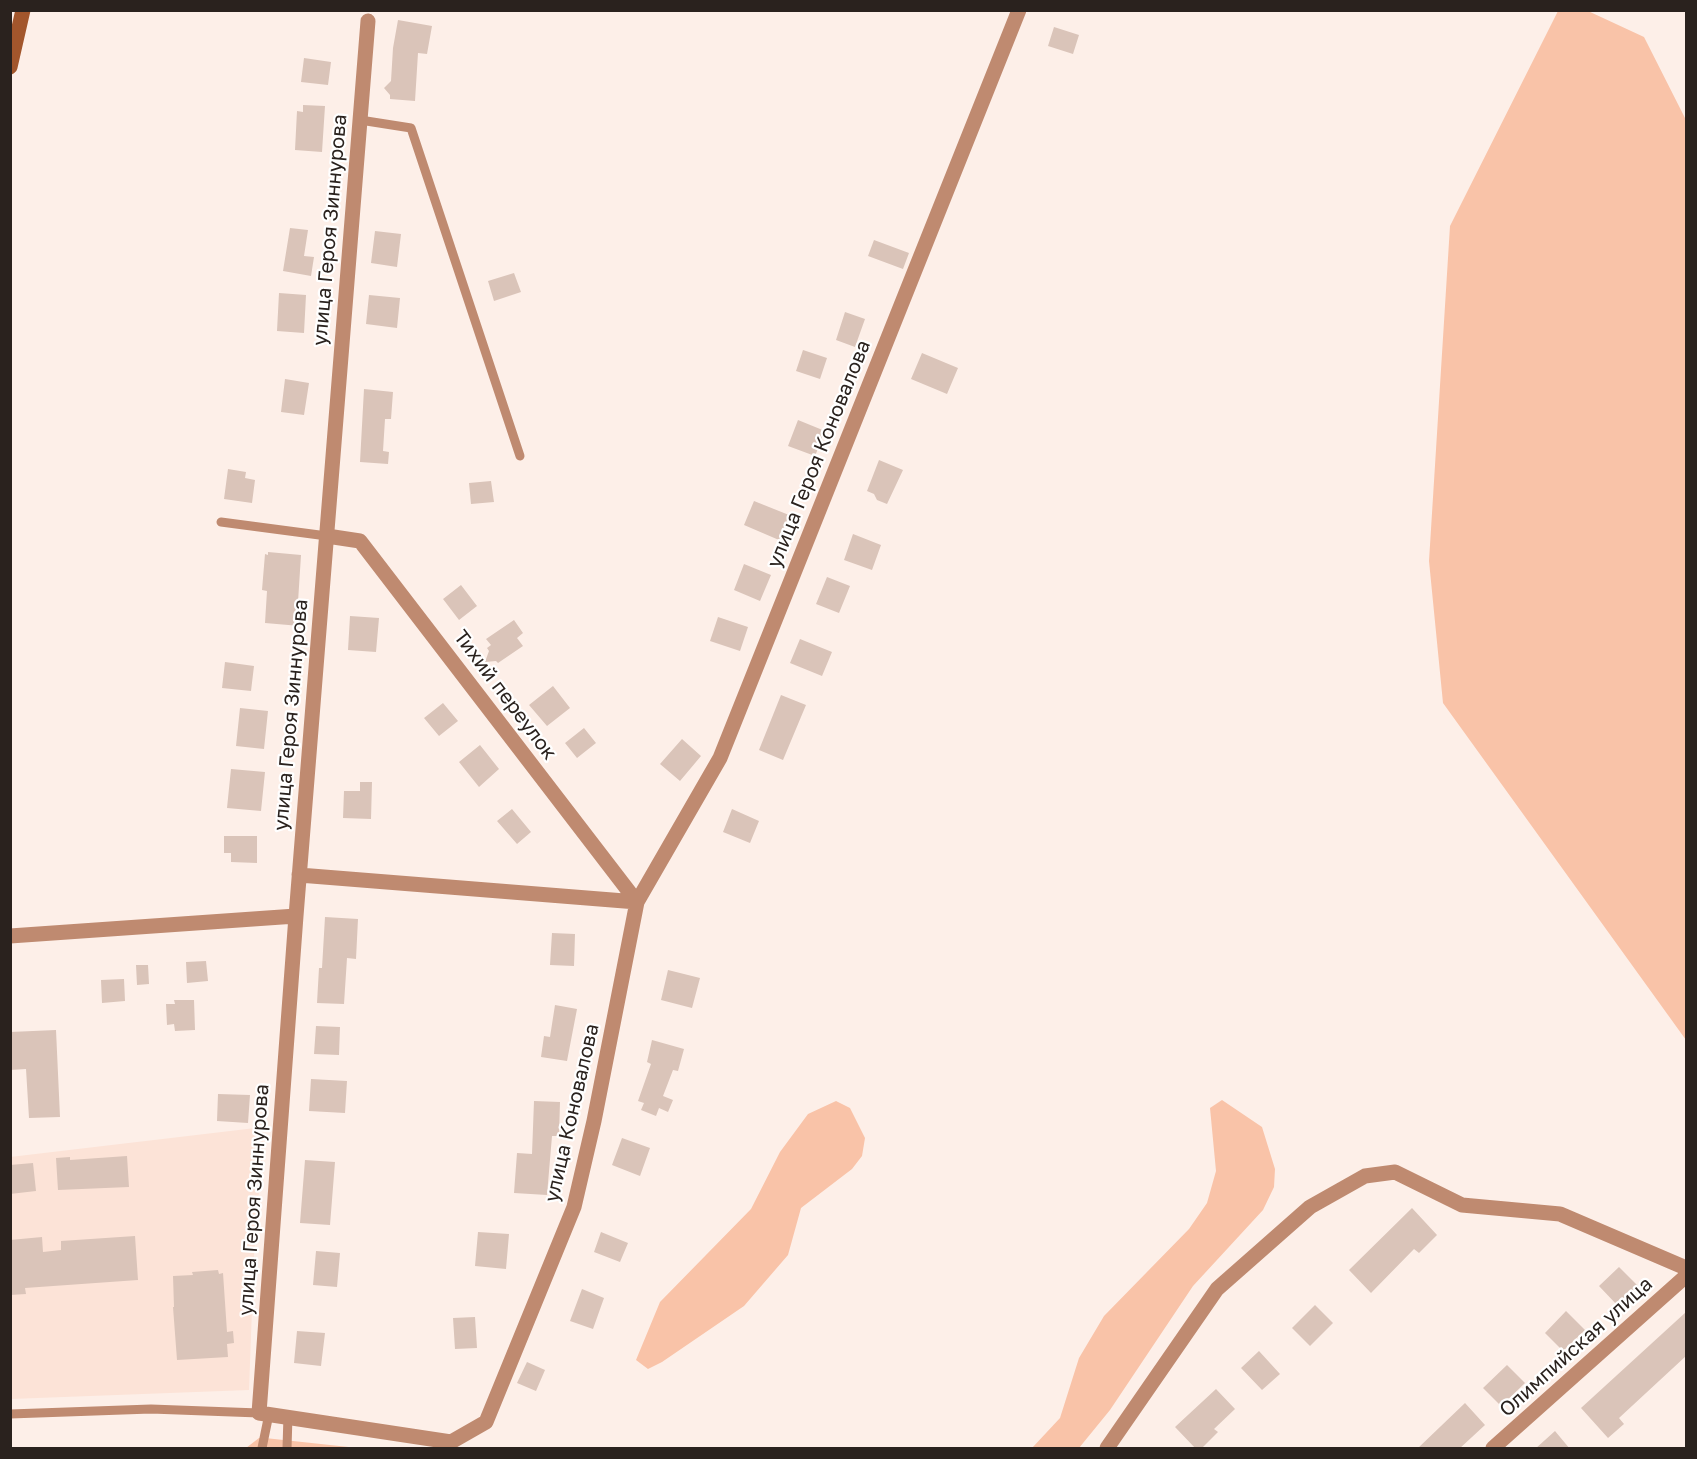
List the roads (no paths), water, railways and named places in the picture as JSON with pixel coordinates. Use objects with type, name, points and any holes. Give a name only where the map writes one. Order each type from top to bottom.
[{"type":"street","points":[[10,67],[23,10]]},
{"type":"street","name":"улица Героя Коновалова","points":[[637,902],[720,758],[1019,10]]},
{"type":"street","name":"улица Героя Зиннурова","points":[[264,1413],[299,875],[368,21]]},
{"type":"street","name":"Тихий переулок","points":[[327,536],[360,541],[637,902]]},
{"type":"street","points":[[299,875],[637,902]]},
{"type":"street","name":"улица Коновалова","points":[[288,1416],[451,1442],[486,1422],[574,1208],[594,1121],[637,902]]},
{"type":"street","points":[[10,936],[296,916]]},
{"type":"street","points":[[1107,1449],[1217,1289],[1310,1207],[1365,1176],[1395,1172],[1462,1204],[1560,1214],[1686,1268]]},
{"type":"street","name":"Олимпийская улица","points":[[1492,1449],[1686,1276]]},
{"type":"street","points":[[264,1413],[288,1416]]},
{"type":"lane","points":[[360,120],[411,128],[520,456]]},
{"type":"lane","points":[[221,522],[327,536]]},
{"type":"lane","points":[[10,1414],[151,1409],[264,1413],[262,1449]]},
{"type":"lane","points":[[287,1449],[288,1416]]}]
